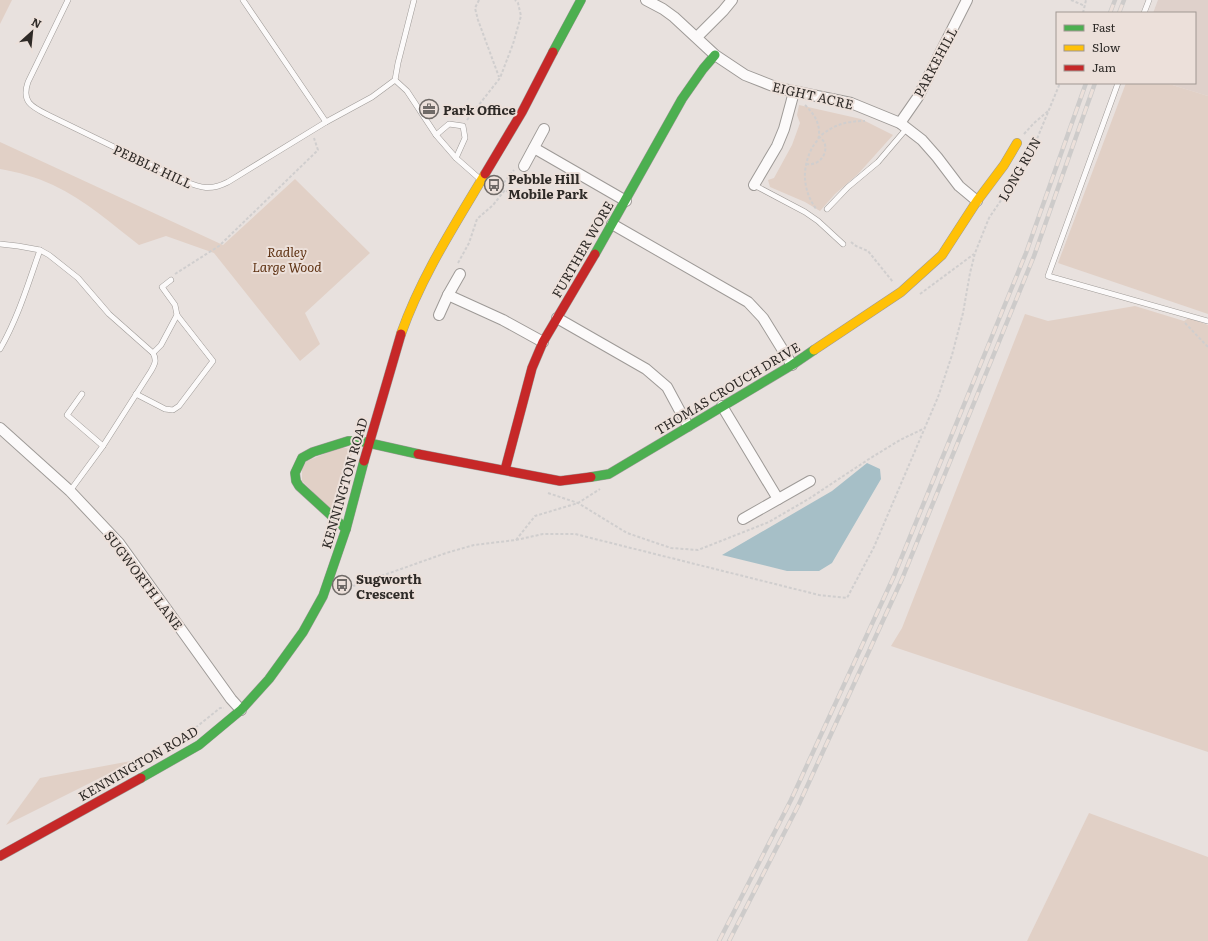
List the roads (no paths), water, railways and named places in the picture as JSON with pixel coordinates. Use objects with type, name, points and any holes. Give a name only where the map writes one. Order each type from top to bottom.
[{"type":"street","name":"KENNINGTON ROAD","points":[[0,856],[199,745],[241,710],[269,679],[287,656],[303,632],[323,596],[346,529],[397,346],[409,311],[437,255],[522,112],[581,0]]},
{"type":"street","name":"EIGHT ACRE","points":[[646,0],[674,17],[715,55],[745,75],[764,84],[794,92],[851,103],[903,125],[922,140],[938,157],[959,186],[977,201]]},
{"type":"street","points":[[697,37],[732,0]]},
{"type":"street","name":"PARKEHILL","points":[[903,125],[967,0]]},
{"type":"street","name":"FURTHER WORE","points":[[505,470],[532,368],[543,342],[626,200],[683,97],[715,55]]},
{"type":"street","points":[[754,185],[777,146],[784,130],[794,92]]},
{"type":"street","points":[[524,166],[544,129]]},
{"type":"street","name":"THOMAS CROUCH DRIVE","points":[[370,444],[560,481],[609,474],[792,365],[901,292],[942,254],[977,201],[1004,165],[1017,143]]},
{"type":"street","points":[[534,148],[626,200]]},
{"type":"street","points":[[612,224],[748,302],[763,318],[792,365]]},
{"type":"street","points":[[439,315],[460,274]]},
{"type":"street","points":[[448,295],[503,320],[543,342]]},
{"type":"street","points":[[557,318],[646,370],[667,387],[688,426]]},
{"type":"street","points":[[722,406],[778,499]]},
{"type":"street","name":"SUGWORTH LANE","points":[[0,428],[70,492],[119,543],[231,699],[241,710]]},
{"type":"street","points":[[346,529],[299,486],[296,481],[296,467],[302,458],[313,452],[348,441],[360,441],[370,444]]},
{"type":"street","points":[[743,519],[810,481]]},
{"type":"lane","name":"PEBBLE HILL","points":[[68,0],[26,90],[26,97],[29,104],[198,187],[218,187],[228,182],[326,122],[372,97],[395,80]]},
{"type":"lane","points":[[243,0],[326,122]]},
{"type":"lane","points":[[414,0],[398,62],[395,80],[407,91],[436,135],[456,158],[482,180]]},
{"type":"lane","points":[[1144,12],[1149,0]]},
{"type":"lane","points":[[1118,84],[1048,276],[1208,321]]},
{"type":"lane","points":[[436,135],[449,124],[463,126],[465,138],[456,158]]},
{"type":"lane","points":[[828,209],[848,187],[878,162],[903,125]]},
{"type":"lane","points":[[754,185],[806,212],[843,244]]},
{"type":"lane","points":[[0,244],[40,250],[49,255],[78,278],[109,314],[153,353],[155,358],[155,363],[136,394],[103,446],[70,492]]},
{"type":"lane","points":[[0,350],[19,311],[40,250]]},
{"type":"lane","points":[[136,394],[165,409],[172,410],[178,406],[213,361],[177,315],[175,305],[162,287],[171,280]]},
{"type":"lane","points":[[153,353],[161,345],[177,315]]},
{"type":"lane","points":[[82,394],[67,415],[103,446]]},
{"type":"water","points":[[867,463],[880,469],[881,479],[832,563],[819,571],[787,571],[722,555],[832,491]]},
{"type":"railway","points":[[1110,12],[1115,0]]},
{"type":"railway","points":[[1119,12],[1124,0]]},
{"type":"railway","points":[[719,941],[791,800],[894,576],[1026,253],[1086,84]]},
{"type":"railway","points":[[729,941],[799,804],[902,579],[1034,256],[1095,84]]},
{"type":"place","name":"Park Office","points":[[429,109]]},
{"type":"place","name":"Pebble Hill Mobile Park","points":[[494,185]]},
{"type":"place","name":"Sugworth Crescent","points":[[342,585]]},
{"type":"park label","name":"Radley Large Wood","points":[[287,258]]}]
